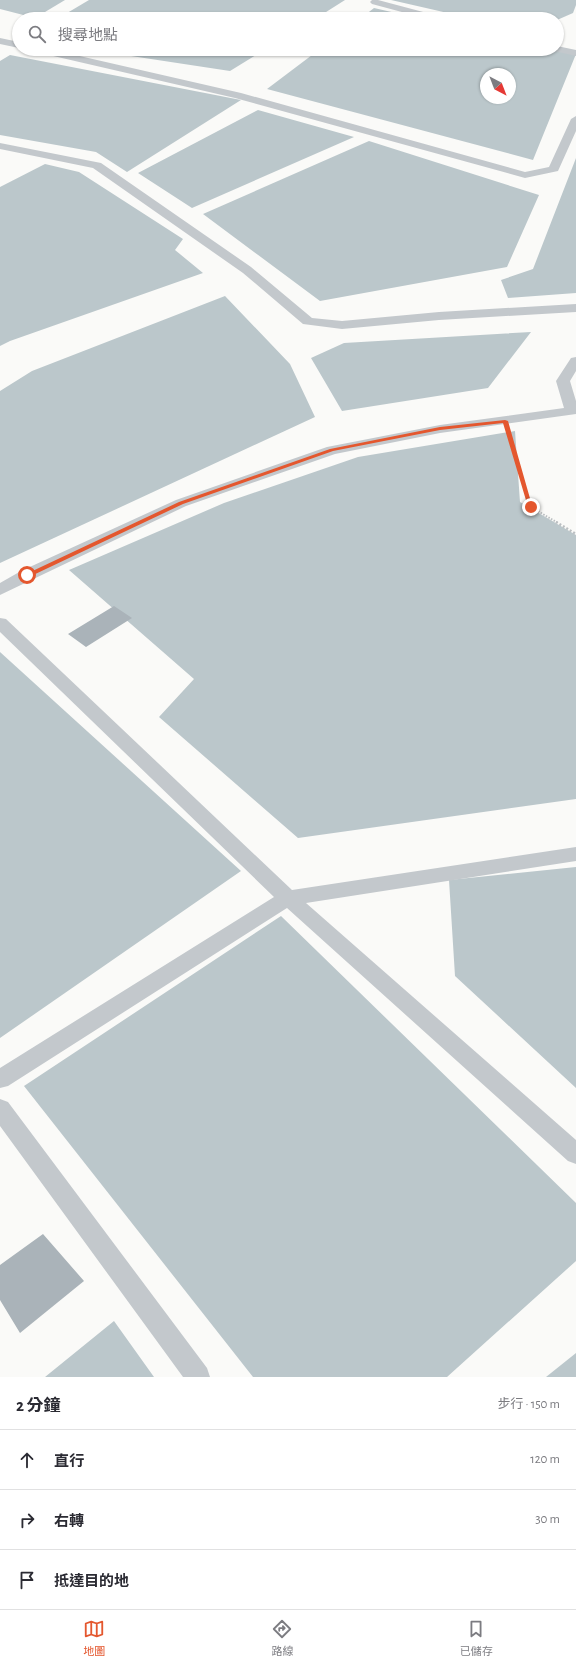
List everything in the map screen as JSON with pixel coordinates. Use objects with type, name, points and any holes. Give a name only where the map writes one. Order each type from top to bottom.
[{"type":"lane","points":[[375,2],[413,12]]},
{"type":"lane","points":[[0,41],[12,44]]},
{"type":"lane","points":[[564,50],[576,53]]},
{"type":"lane","points":[[67,56],[237,95],[525,175],[554,169],[576,119]]},
{"type":"lane","points":[[0,146],[98,165],[247,270],[308,321],[342,325],[439,316],[576,308]]},
{"type":"lane","points":[[0,590],[27,575],[181,503],[332,450],[440,429],[574,412],[563,381],[576,361]]},
{"type":"lane","points":[[0,623],[288,898],[576,1154]]},
{"type":"lane","points":[[0,1079],[288,898],[576,854]]},
{"type":"lane","points":[[0,1109],[198,1377]]},
{"type":"path","points":[[505,421],[531,507],[576,534]]},
{"type":"shaded area","points":[[0,0],[65,0],[45,12],[12,12],[0,9]]},
{"type":"shaded area","points":[[89,0],[345,0],[326,12],[69,12]]},
{"type":"shaded area","points":[[391,0],[576,0],[573,13],[564,17],[564,12],[443,12]]},
{"type":"shaded area","points":[[374,8],[391,12],[369,12]]},
{"type":"shaded area","points":[[564,52],[576,54],[533,160],[267,89],[311,56],[564,56]]},
{"type":"shaded area","points":[[10,55],[241,100],[127,172],[96,152],[0,135],[0,61]]},
{"type":"shaded area","points":[[131,56],[255,56],[230,71]]},
{"type":"shaded area","points":[[258,110],[354,137],[192,208],[138,173]]},
{"type":"shaded area","points":[[369,141],[539,195],[507,267],[320,301],[203,214]]},
{"type":"shaded area","points":[[576,158],[576,293],[508,298],[501,280],[533,269]]},
{"type":"shaded area","points":[[45,164],[79,172],[183,239],[175,250],[203,273],[10,341],[0,346],[0,187]]},
{"type":"shaded area","points":[[225,296],[290,364],[315,417],[0,563],[0,391],[32,371]]},
{"type":"shaded area","points":[[531,332],[488,388],[342,411],[311,358],[344,343]]},
{"type":"shaded area","points":[[515,431],[520,502],[576,535],[576,799],[298,838],[159,717],[194,679],[69,570],[224,503],[358,457]]},
{"type":"shaded area","points":[[0,652],[241,871],[0,1038]]},
{"type":"shaded area","points":[[576,867],[576,1088],[455,976],[449,880]]},
{"type":"shaded area","points":[[281,916],[576,1203],[576,1261],[447,1377],[253,1377],[24,1086]]},
{"type":"shaded area","points":[[114,1321],[154,1377],[45,1377]]},
{"type":"shaded area","points":[[576,1353],[576,1377],[546,1377]]},
{"type":"building","points":[[114,606],[132,618],[86,647],[68,634]]},
{"type":"building","points":[[43,1234],[84,1281],[20,1333],[0,1300],[0,1265]]},
{"type":"route","points":[[27,575],[181,503],[332,450],[440,429],[505,421],[531,507]]}]
